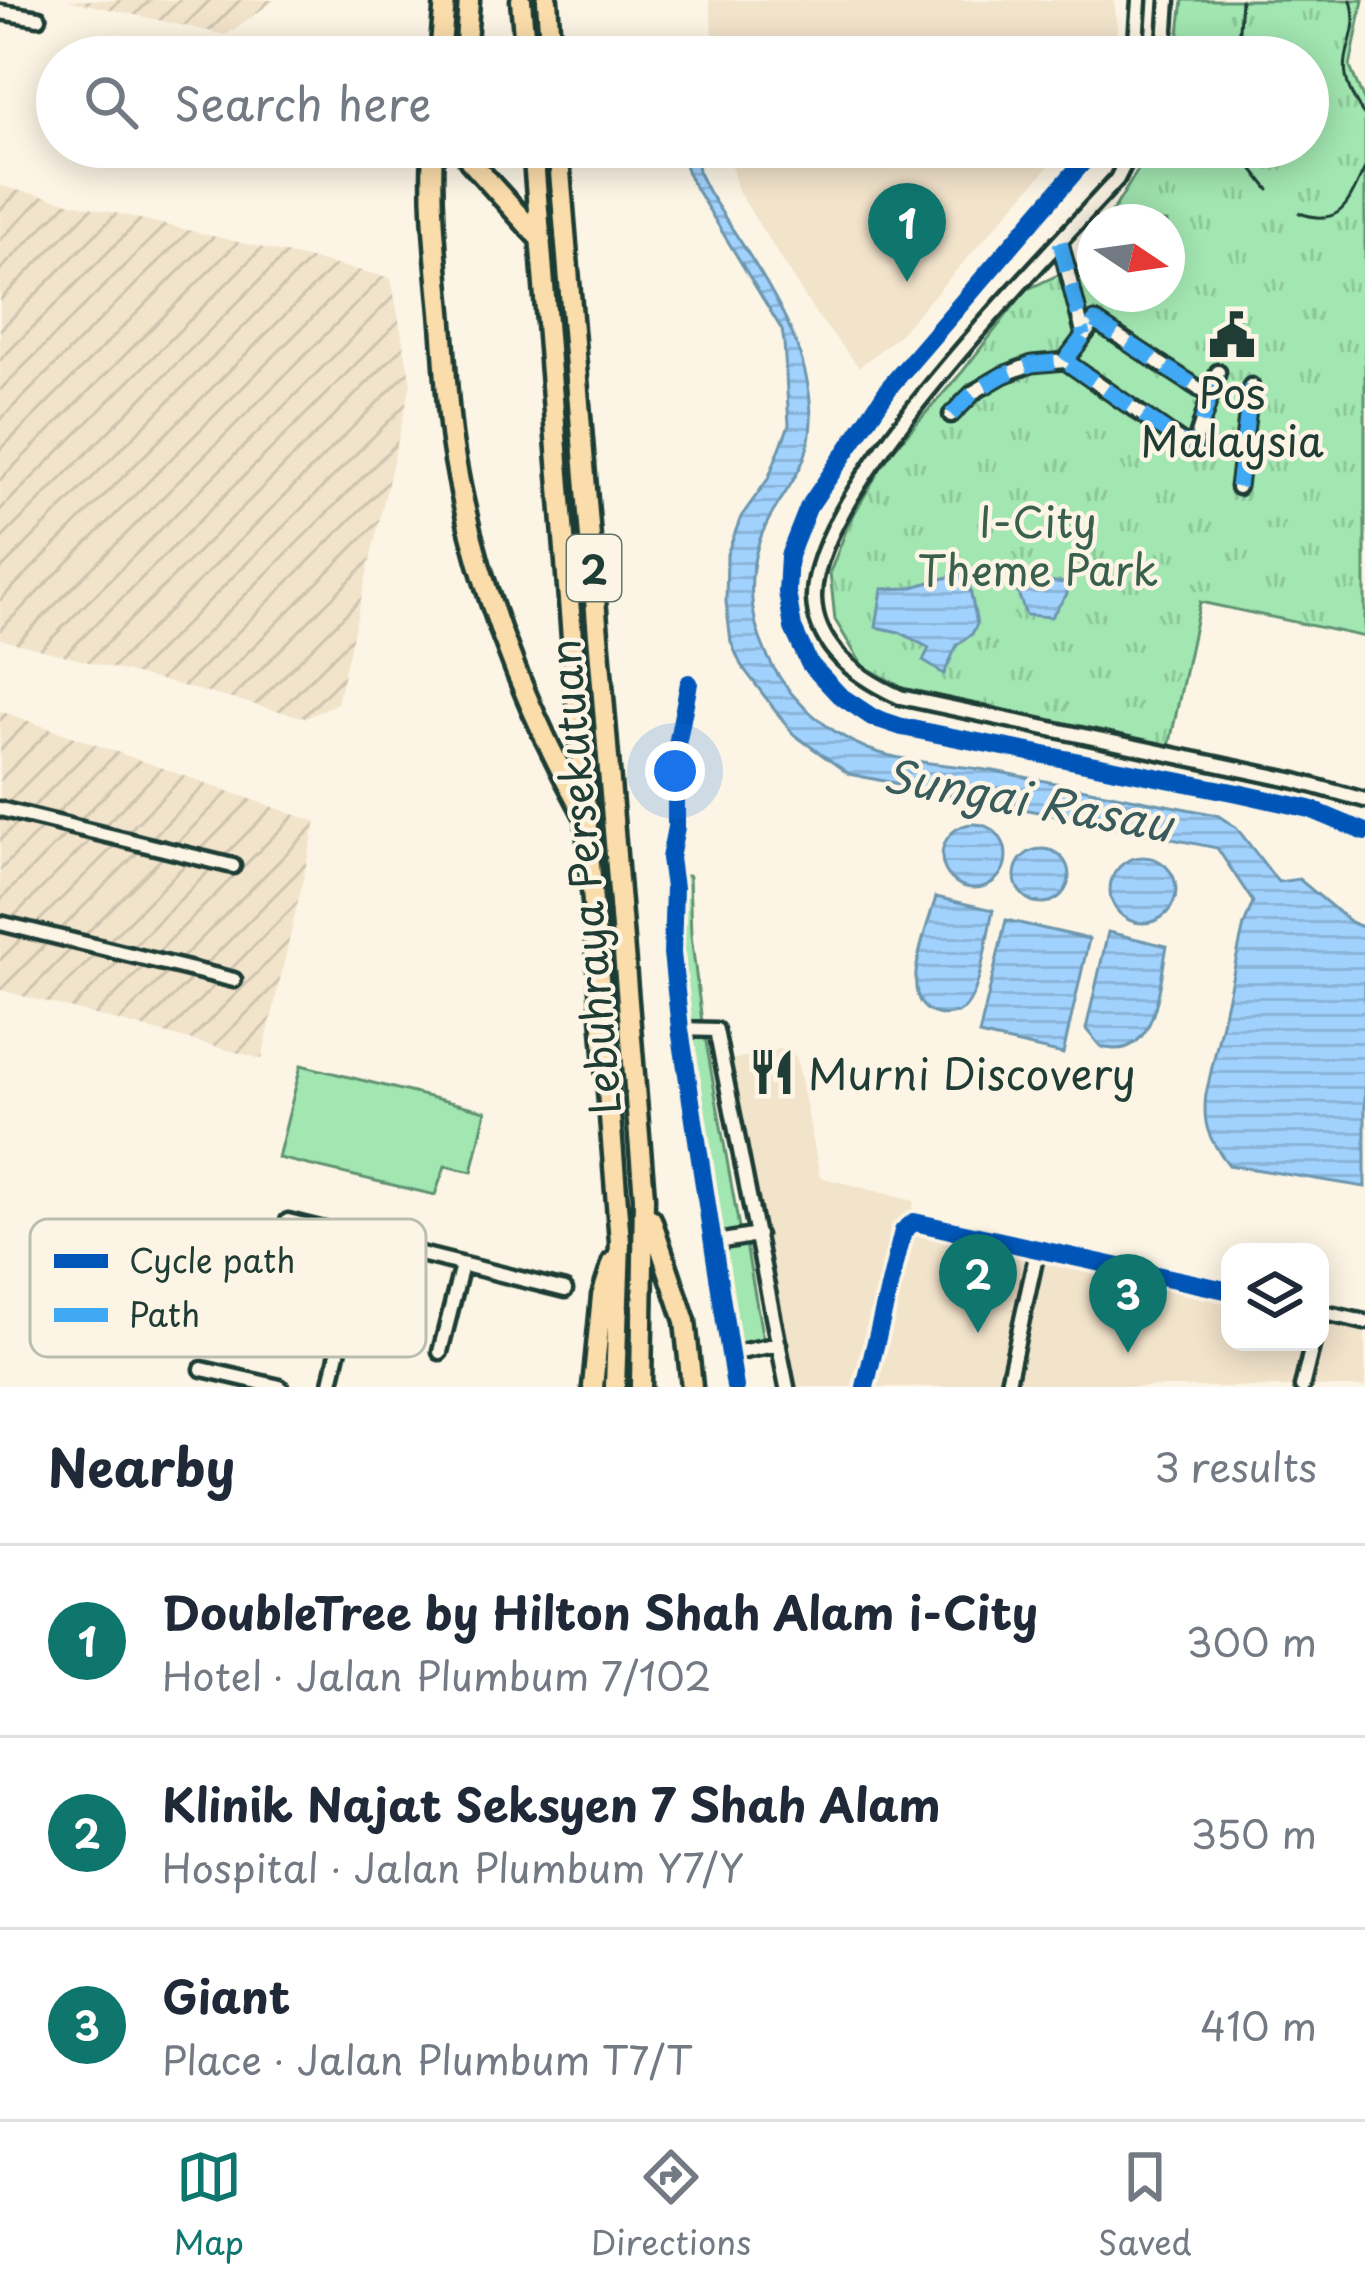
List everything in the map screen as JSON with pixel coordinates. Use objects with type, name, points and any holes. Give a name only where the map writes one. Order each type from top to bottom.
[{"type":"highway","points":[[442,36],[445,0]]},
{"type":"highway","points":[[466,36],[469,0]]},
{"type":"highway","points":[[521,0],[524,36]]},
{"type":"highway","points":[[547,0],[550,36]]},
{"type":"highway","points":[[433,168],[450,419],[469,522],[542,737],[589,822]]},
{"type":"highway","points":[[477,168],[541,239]]},
{"type":"highway","name":"Lebuhraya Persekutuan","points":[[535,168],[620,1242],[615,1387]]},
{"type":"highway","name":"Lebuhraya Persekutuan","points":[[561,168],[644,1197],[641,1387]]},
{"type":"highway","points":[[644,1197],[686,1321],[692,1387]]},
{"type":"highway","points":[[593,1387],[602,1296],[620,1242]]},
{"type":"street","points":[[1137,36],[1139,0]]},
{"type":"street","points":[[1165,36],[1168,0]]},
{"type":"street","points":[[0,12],[39,18]]},
{"type":"street","points":[[1078,168],[914,357],[808,508],[790,556],[787,592],[793,628],[809,663],[839,695],[872,717],[902,727],[1310,809],[1365,832]]},
{"type":"street","points":[[1122,168],[919,403],[835,520],[816,569],[814,604],[824,634],[845,664],[867,682],[900,697],[1365,800]]},
{"type":"street","points":[[1060,242],[1084,336]]},
{"type":"street","points":[[1065,362],[1095,321],[1210,396]]},
{"type":"street","points":[[951,415],[974,392],[1003,375],[1032,364],[1065,362],[1193,450],[1218,372]]},
{"type":"street","points":[[1238,487],[1251,386]]},
{"type":"street","points":[[842,454],[870,466]]},
{"type":"street","points":[[689,683],[676,750],[670,858],[672,953],[735,1387]]},
{"type":"street","points":[[0,809],[233,866]]},
{"type":"street","points":[[0,923],[234,980]]},
{"type":"street","points":[[680,1029],[716,1030],[787,1387]]},
{"type":"street","points":[[865,1387],[903,1231],[914,1222],[1221,1289]]},
{"type":"street","points":[[711,1243],[758,1235]]},
{"type":"street","points":[[1007,1387],[1038,1247]]},
{"type":"street","points":[[426,1256],[565,1290]]},
{"type":"street","points":[[440,1352],[462,1265]]},
{"type":"street","points":[[1329,1314],[1365,1322]]},
{"type":"street","points":[[730,1354],[779,1344]]},
{"type":"street","points":[[1302,1387],[1311,1351]]},
{"type":"street","points":[[330,1387],[337,1357]]},
{"type":"street","points":[[202,1369],[280,1387]]},
{"type":"shaded area","points":[[67,0],[275,0],[226,35]]},
{"type":"shaded area","points":[[709,0],[1114,0],[1117,28],[1116,36],[713,36]]},
{"type":"shaded area","points":[[732,168],[1047,168],[898,336],[859,367],[815,313],[738,191]]},
{"type":"shaded area","points":[[0,186],[391,278],[411,384],[337,703],[306,718],[0,639]]},
{"type":"shaded area","points":[[0,711],[316,822],[262,1059],[0,990]]},
{"type":"shaded area","points":[[789,1047],[797,1059],[820,1177],[914,1201],[910,1229],[1221,1295],[1221,1351],[1329,1351],[1329,1319],[1365,1328],[1365,1387],[794,1387],[727,1061]]},
{"type":"green space","name":"I-City Theme Park","points":[[1183,0],[1363,0],[1350,67],[1365,103],[1365,637],[1200,602],[1169,747],[903,688],[862,665],[835,620],[830,572],[849,523],[886,458],[1026,290],[1077,266],[1077,312],[1185,312],[1185,204],[1117,204],[1139,168],[1329,168],[1329,36],[1179,36]]},
{"type":"green space","points":[[682,876],[689,876],[702,1022],[684,1023],[676,937]]},
{"type":"green space","points":[[704,1031],[740,1233],[717,1236],[686,1033]]},
{"type":"green space","points":[[301,1065],[486,1111],[472,1172],[445,1166],[435,1195],[278,1158]]},
{"type":"green space","points":[[746,1245],[764,1345],[735,1348],[721,1254],[729,1247]]},
{"type":"water","name":"Sungai Rasau","points":[[686,168],[698,168],[776,300],[809,389],[811,421],[804,458],[764,529],[752,577],[760,639],[773,667],[813,715],[868,749],[1217,815],[1236,827],[1278,882],[1299,879],[1350,922],[1365,928],[1365,1187],[1229,1165],[1212,1140],[1206,1124],[1206,1094],[1253,902],[1217,848],[849,774],[793,734],[741,665],[731,642],[727,554],[741,517],[768,479],[789,425],[784,342],[782,330]]},
{"type":"water","points":[[963,573],[977,624],[957,645],[944,674],[923,661],[929,648],[899,632],[876,627],[882,589],[909,588]]},
{"type":"water","points":[[1021,574],[1029,580],[1067,583],[1067,594],[1051,617],[1026,615],[1014,582]]},
{"type":"water","points":[[974,824],[997,833],[1006,856],[997,879],[974,888],[951,879],[942,856],[951,833]]},
{"type":"water","points":[[1042,849],[1061,857],[1069,876],[1061,895],[1042,903],[1023,895],[1015,876],[1023,857]]},
{"type":"water","points":[[1143,857],[1167,866],[1176,890],[1167,914],[1143,923],[1119,914],[1110,890],[1119,866]]},
{"type":"water","points":[[936,897],[993,910],[975,990],[964,1009],[947,1015],[924,1008],[916,980]]},
{"type":"water","points":[[1006,920],[1089,939],[1063,1054],[979,1035]]},
{"type":"water","points":[[1108,932],[1167,946],[1152,1017],[1133,1044],[1119,1049],[1100,1046],[1086,1029]]},
{"type":"railway","points":[[1239,36],[1241,0]]},
{"type":"railway","points":[[1351,0],[1353,29],[1345,65],[1353,96],[1365,116]]},
{"type":"railway","points":[[1252,168],[1269,190]]},
{"type":"railway","points":[[1299,213],[1335,214],[1348,201],[1365,168]]},
{"type":"marked path","points":[[1060,242],[1084,336]]},
{"type":"marked path","points":[[1065,361],[1095,321],[1210,396],[1218,372]]},
{"type":"marked path","points":[[951,415],[974,392],[1003,375],[1032,364],[1065,361],[1193,450],[1210,396]]},
{"type":"marked path","points":[[1238,487],[1251,386]]},
{"type":"cycle path","points":[[1078,168],[891,385],[808,508],[789,556],[787,592],[793,628],[809,663],[839,695],[872,717],[902,727],[1310,809],[1365,832]]},
{"type":"cycle path","points":[[689,683],[676,750],[676,827],[670,858],[672,953],[735,1387]]},
{"type":"cycle path","points":[[865,1387],[903,1231],[914,1222],[1221,1289]]},
{"type":"place","name":"DoubleTree by Hilton Shah Alam i-City","points":[[907,282]]},
{"type":"place","name":"Pos Malaysia","points":[[1232,335]]},
{"type":"place","name":"Murni Discovery","points":[[772,1072]]},
{"type":"place","name":"Klinik Najat Seksyen 7 Shah Alam","points":[[978,1333]]},
{"type":"place","name":"Giant","points":[[1128,1353]]}]
